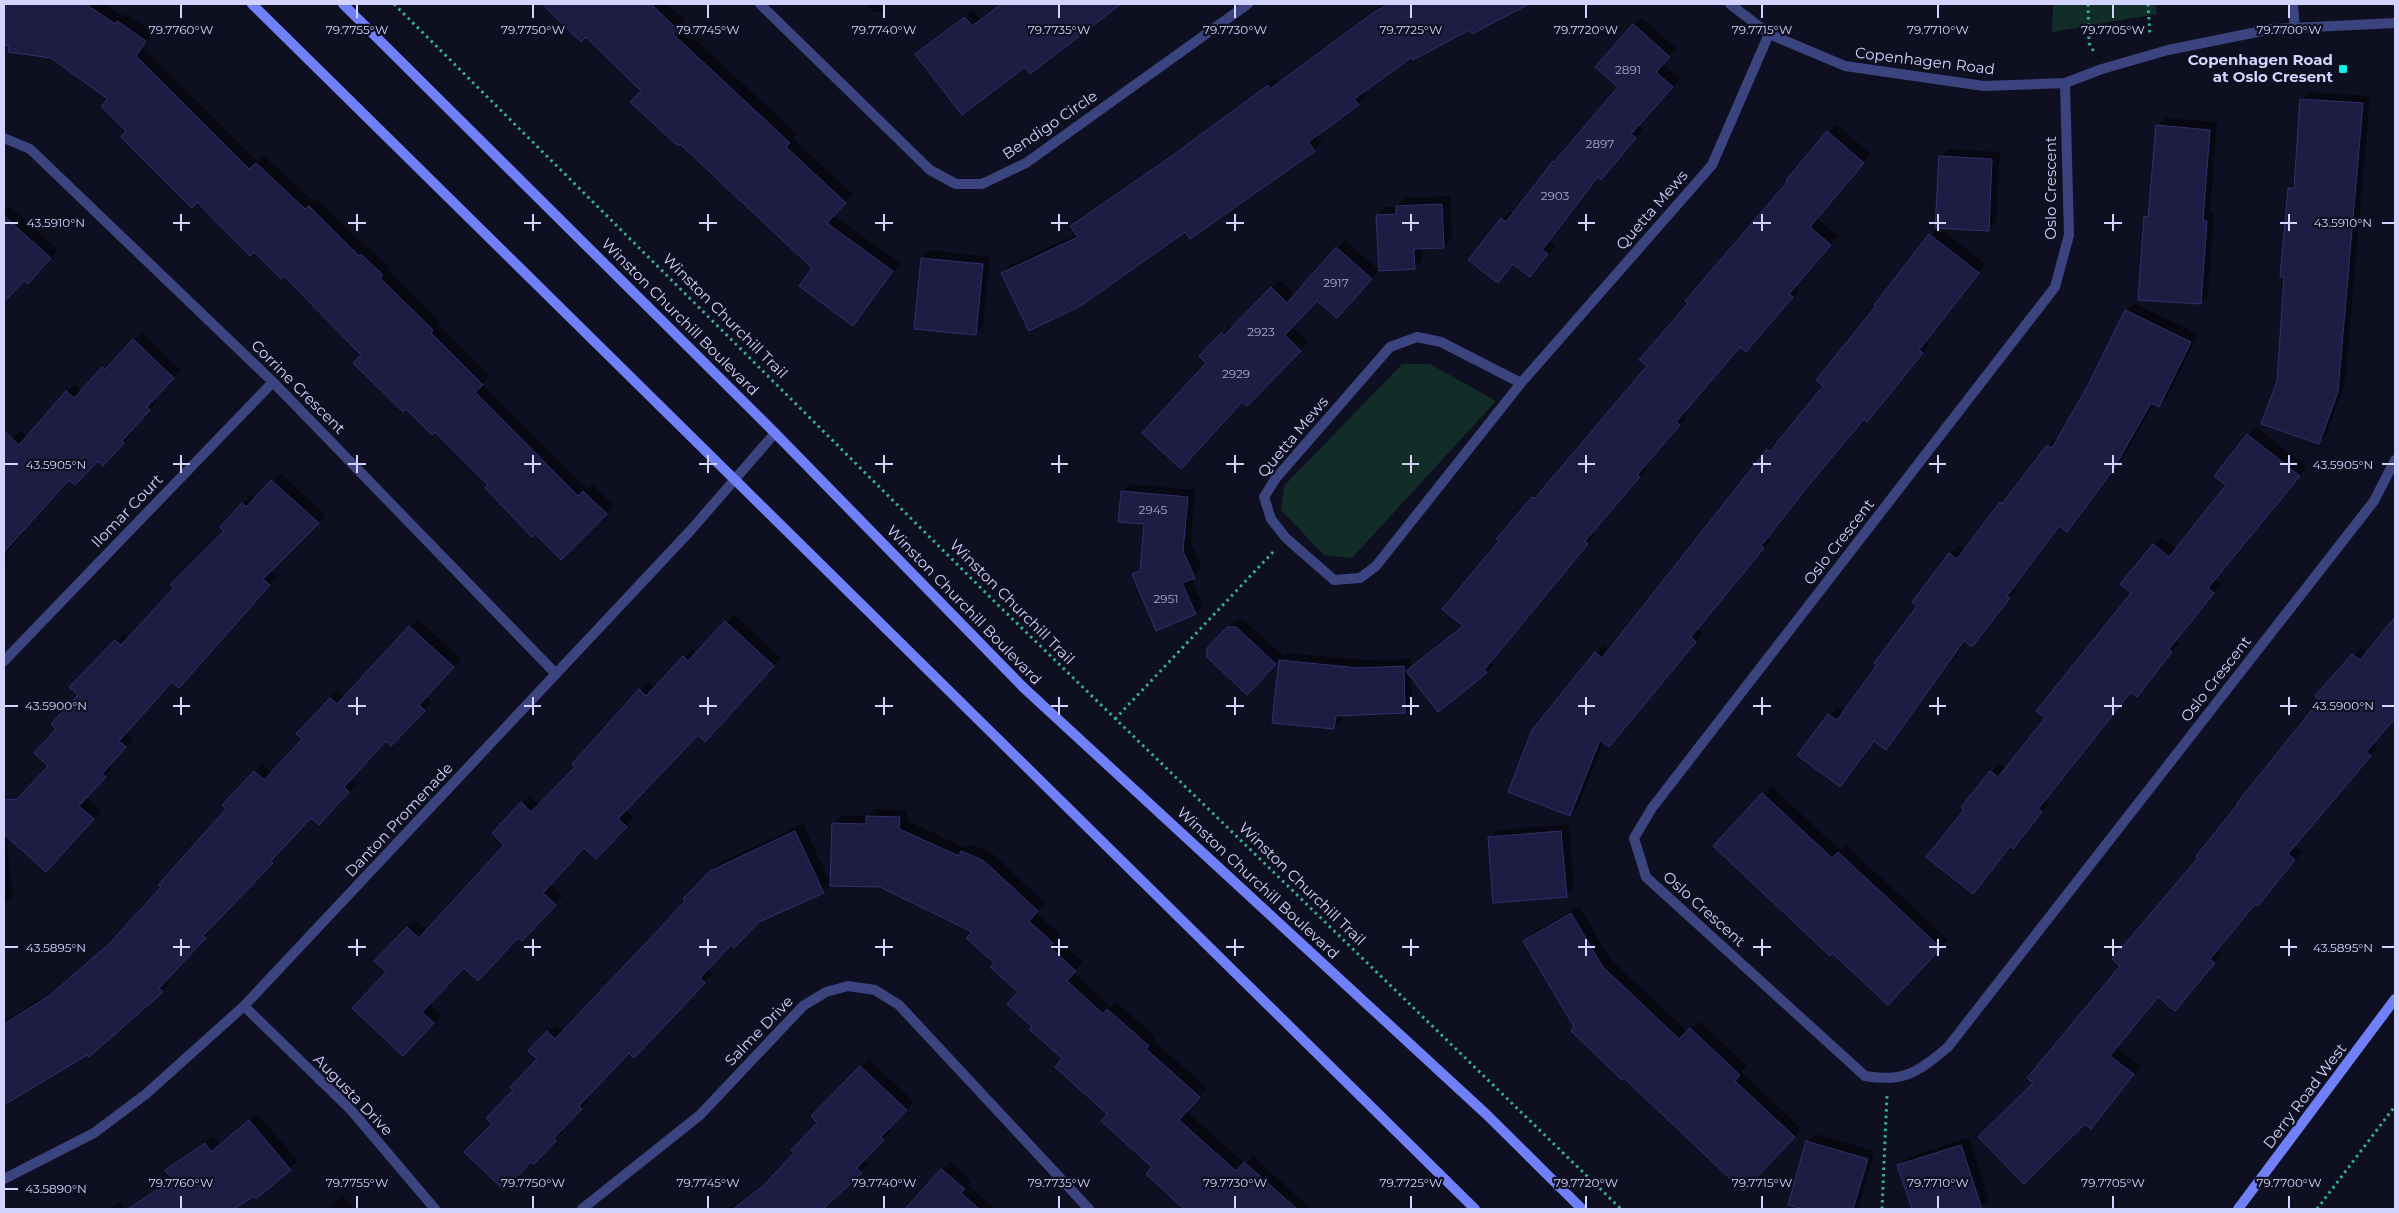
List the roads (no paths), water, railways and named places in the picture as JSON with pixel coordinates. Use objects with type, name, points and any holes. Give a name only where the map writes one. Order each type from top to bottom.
[{"type":"main road","points":[[252,4],[1474,1209]]},
{"type":"main road","name":"Winston Churchill Boulevard","points":[[343,4],[775,433],[1024,688],[1486,1114],[1582,1209]]},
{"type":"main road","name":"Derry Road West","points":[[2238,1209],[2395,999]]},
{"type":"street","name":"Bendigo Circle","points":[[760,4],[930,170],[956,184],[982,184],[1026,163],[1248,4]]},
{"type":"street","name":"Copenhagen Road","points":[[1730,4],[1769,34],[1845,66],[1984,86],[2065,83],[2102,69],[2168,50],[2272,29],[2395,23]]},
{"type":"street","points":[[2292,4],[2295,29]]},
{"type":"street","name":"Quetta Mews","points":[[1521,384],[1441,342],[1417,337],[1390,347],[1276,478],[1264,496],[1270,519],[1286,538],[1334,580],[1360,578],[1376,566],[1521,384],[1712,165],[1769,34]]},
{"type":"street","name":"Oslo Crescent","points":[[2065,83],[2069,235],[2055,287],[1652,808],[1634,838],[1646,877],[1865,1076],[1887,1080],[1921,1070],[1948,1047],[2374,501],[2395,460]]},
{"type":"street","name":"Corrine Crescent","points":[[4,138],[30,149],[273,382],[556,674]]},
{"type":"street","name":"Ilomar Court","points":[[4,662],[273,382]]},
{"type":"street","name":"Danton Promenade","points":[[4,1179],[94,1133],[146,1094],[244,1006],[556,674],[734,481],[775,433]]},
{"type":"street","name":"Salme Drive","points":[[582,1209],[700,1115],[803,1006],[826,992],[848,986],[875,990],[899,1005],[1089,1209]]},
{"type":"street","name":"Augusta Drive","points":[[244,1006],[351,1110],[435,1209]]},
{"type":"place","name":"Copenhagen Road at Oslo Cresent","points":[[2343,69]]}]
